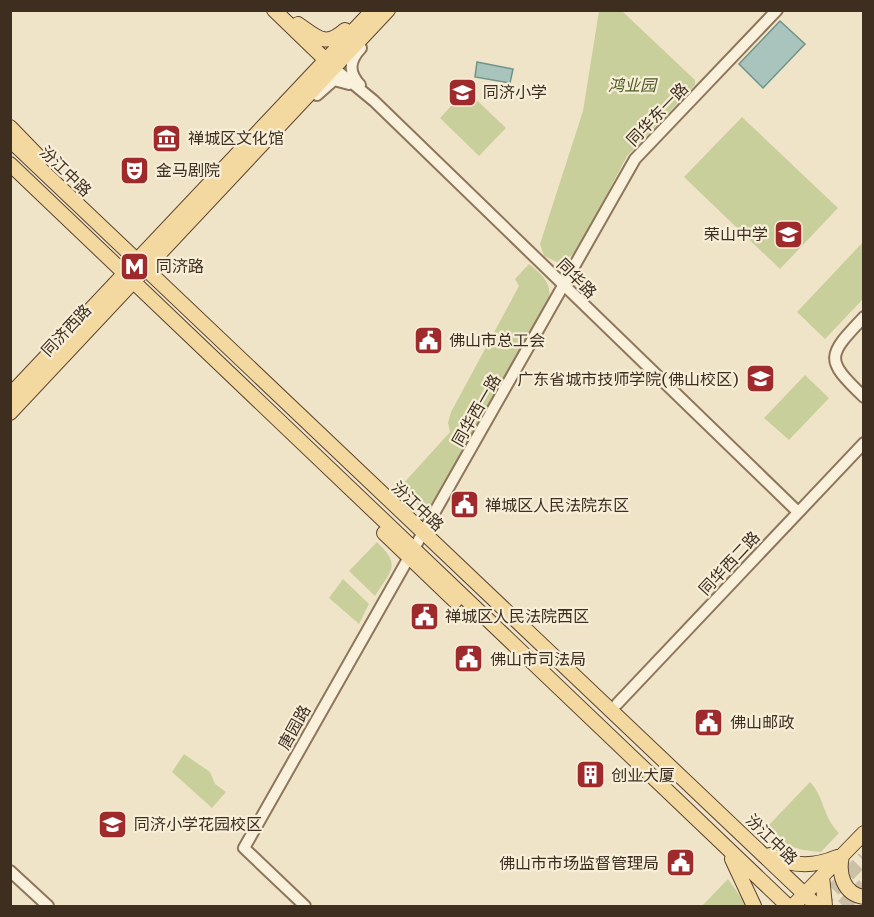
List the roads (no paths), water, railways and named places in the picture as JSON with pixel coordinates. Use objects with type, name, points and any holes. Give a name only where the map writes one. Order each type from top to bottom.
[{"type":"main road","points":[[274,10],[295,26],[333,62]]},
{"type":"main road","points":[[184,212],[187,198],[309,67],[312,59],[295,26],[283,10]]},
{"type":"main road","points":[[333,62],[364,10]]},
{"type":"main road","points":[[295,26],[328,41],[350,30],[373,10]]},
{"type":"main road","points":[[141,266],[184,212],[388,10]]},
{"type":"main road","points":[[291,88],[310,85]]},
{"type":"main road","points":[[168,244],[177,244],[308,105],[310,85]]},
{"type":"main road","points":[[141,266],[168,244],[310,85]]},
{"type":"main road","points":[[10,127],[37,153],[54,182]]},
{"type":"main road","name":"汾江中路","points":[[10,140],[222,343],[425,528],[698,795],[758,848],[806,900],[817,906]]},
{"type":"main road","name":"汾江中路","points":[[10,164],[410,552],[654,778],[788,906]]},
{"type":"main road","points":[[10,174],[24,187],[42,195]]},
{"type":"main road","name":"同济西路","points":[[10,413],[70,350],[141,266]]},
{"type":"main road","name":"同济西路","points":[[10,394],[129,279]]},
{"type":"main road","points":[[10,425],[66,366],[70,350]]},
{"type":"main road","points":[[10,383],[30,363],[50,354]]},
{"type":"main road","points":[[425,528],[617,704],[729,820]]},
{"type":"main road","points":[[793,906],[806,900],[822,876],[864,833]]},
{"type":"main road","points":[[758,848],[779,860],[804,865],[816,865],[842,856]]},
{"type":"main road","points":[[727,849],[746,883],[754,906]]},
{"type":"main road","points":[[842,856],[840,866],[844,883],[851,892],[864,897]]},
{"type":"main road","points":[[822,876],[825,906]]},
{"type":"street","name":"同华东一路","points":[[564,286],[635,159],[777,10]]},
{"type":"street","points":[[350,78],[354,56],[367,42]]},
{"type":"street","name":"同华路","points":[[333,62],[798,512]]},
{"type":"street","points":[[308,105],[334,80],[347,82],[374,102]]},
{"type":"street","name":"同华西一路","points":[[410,552],[564,286]]},
{"type":"street","points":[[864,317],[840,341],[835,357],[840,374],[864,397]]},
{"type":"street","name":"同华西二路","points":[[617,704],[864,443]]},
{"type":"street","name":"唐园路","points":[[297,904],[243,848],[410,552]]},
{"type":"street","points":[[10,871],[48,906]]},
{"type":"water","points":[[780,21],[805,44],[763,88],[739,64]]},
{"type":"water","points":[[477,62],[513,69],[510,83],[475,77]]},
{"type":"tunnel","points":[[819,905],[864,858]]},
{"type":"tunnel","points":[[843,906],[864,885]]},
{"type":"place","name":"同济小学","points":[[462,92]]},
{"type":"place","name":"禅城区文化馆","points":[[167,138]]},
{"type":"place","name":"金马剧院","points":[[135,170]]},
{"type":"place","name":"荣山中学","points":[[789,234]]},
{"type":"place","name":"同济路","points":[[135,266]]},
{"type":"place","name":"佛山市总工会","points":[[428,340]]},
{"type":"place","name":"广东省城市技师学院(佛山校区)","points":[[760,379]]},
{"type":"place","name":"禅城区人民法院东区","points":[[464,505]]},
{"type":"place","name":"禅城区人民法院西区","points":[[424,616]]},
{"type":"place","name":"佛山市司法局","points":[[469,659]]},
{"type":"place","name":"佛山邮政","points":[[709,722]]},
{"type":"place","name":"创业大厦","points":[[590,775]]},
{"type":"place","name":"同济小学花园校区","points":[[113,824]]},
{"type":"place","name":"佛山市市场监督管理局","points":[[680,863]]},
{"type":"park label","name":"鸿业园","points":[[632,85]]}]
